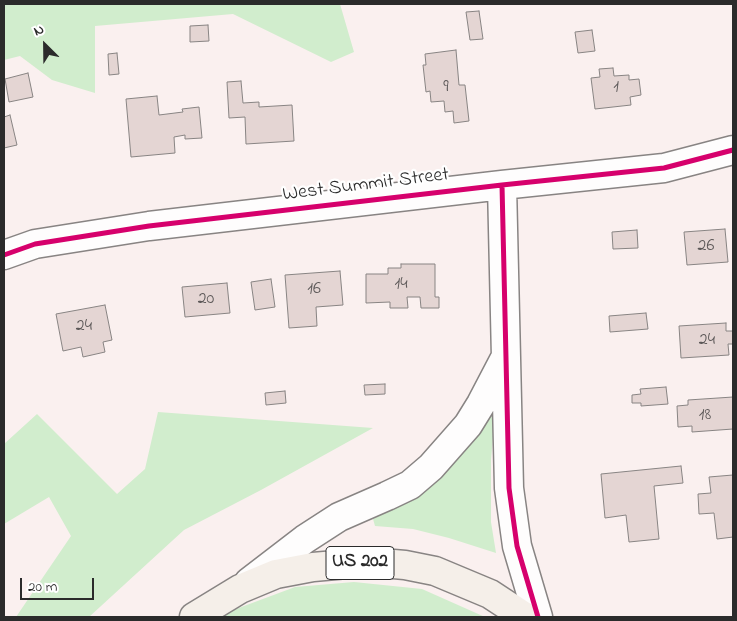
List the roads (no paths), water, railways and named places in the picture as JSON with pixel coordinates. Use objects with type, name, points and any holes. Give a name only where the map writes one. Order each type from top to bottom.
[{"type":"main road","name":"US 202","points":[[194,617],[240,589],[276,574],[351,563],[390,563],[420,567],[490,594],[525,617]]},
{"type":"street","name":"West Summit Street","points":[[4,255],[35,244],[149,226],[502,184],[664,168],[733,150]]},
{"type":"street","points":[[502,184],[507,465],[512,519],[517,546],[538,617]]},
{"type":"street","points":[[240,589],[305,539],[339,516],[410,484],[431,467],[468,425],[505,359]]}]
